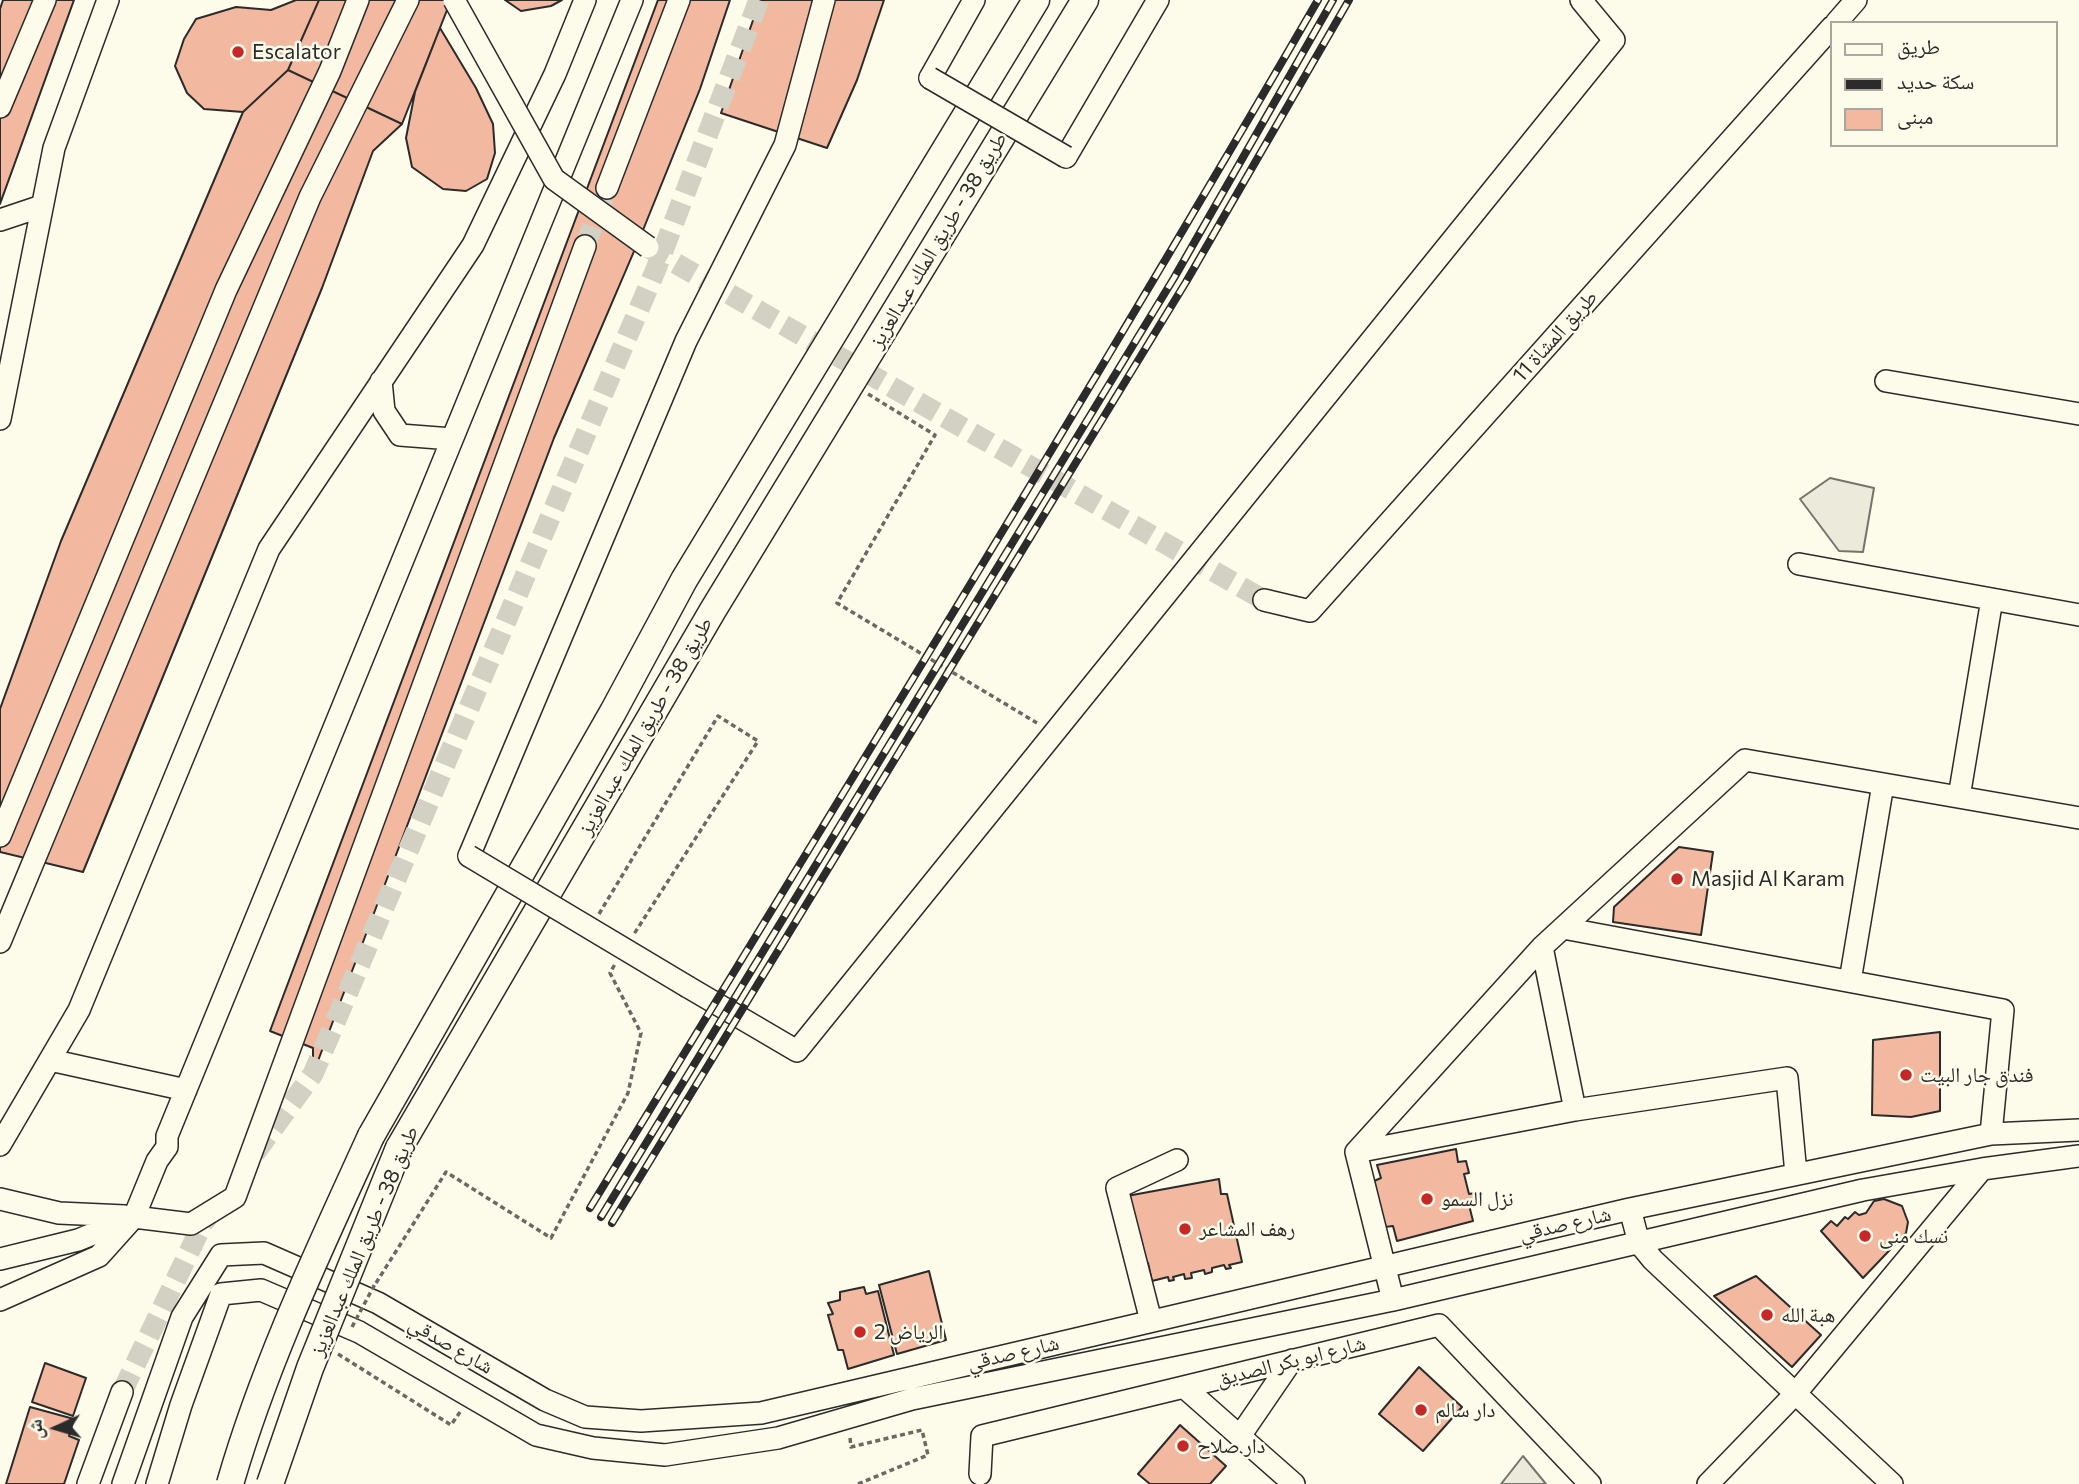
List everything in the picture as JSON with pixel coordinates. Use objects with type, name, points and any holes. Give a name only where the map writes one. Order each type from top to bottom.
[{"type":"main road","name":"طريق 38 - طريق الملك عبدالعزيز","points":[[230,1484],[246,1429],[294,1304],[371,1136],[613,712],[684,580],[1036,0]]},
{"type":"main road","name":"طريق 38 - طريق الملك عبدالعزيز","points":[[270,1484],[310,1368],[399,1148],[713,610],[1085,0]]},
{"type":"street","points":[[0,107],[45,0]]},
{"type":"street","points":[[0,419],[54,148],[108,0]]},
{"type":"street","points":[[1,835],[226,290],[330,71],[358,0]]},
{"type":"street","points":[[0,942],[34,867],[310,197],[408,0]]},
{"type":"street","points":[[454,0],[554,179],[648,247]]},
{"type":"street","points":[[0,1144],[79,1010],[269,549],[473,245],[555,74],[585,0]]},
{"type":"street","points":[[0,1300],[99,1256],[134,1217],[157,1161],[167,1147],[170,1129],[632,0]]},
{"type":"street","points":[[607,188],[679,0]]},
{"type":"street","points":[[824,0],[785,145],[686,341],[469,856],[797,1051],[1614,40],[1581,0]]},
{"type":"street","points":[[974,0],[930,78],[1066,158],[1158,0]]},
{"type":"street","name":"طريق المشاة 11","points":[[1838,21],[1856,0]]},
{"type":"street","name":"طريق المشاة 11","points":[[1264,600],[1310,611],[1830,29]]},
{"type":"street","points":[[0,220],[42,206]]},
{"type":"street","points":[[0,1199],[59,1213],[134,1217],[191,1224],[234,1197],[585,246]]},
{"type":"street","points":[[382,381],[384,411],[400,435],[453,439]]},
{"type":"street","points":[[1886,381],[2079,414]]},
{"type":"street","points":[[1799,564],[2079,615]]},
{"type":"street","points":[[1959,797],[1992,599]]},
{"type":"street","points":[[1356,1152],[1542,947],[1745,761],[2079,818]]},
{"type":"street","points":[[1850,981],[1883,784]]},
{"type":"street","points":[[1563,928],[2003,1010],[1991,1134]]},
{"type":"street","points":[[1542,947],[1575,1110]]},
{"type":"street","points":[[50,1060],[186,1090]]},
{"type":"street","points":[[1356,1152],[1575,1110],[1787,1078],[1796,1174]]},
{"type":"street","name":"شارع صدقي","points":[[123,1484],[181,1317],[221,1255],[264,1253],[378,1303],[545,1400],[585,1417],[641,1421],[761,1413],[1630,1209],[1991,1134],[2079,1130]]},
{"type":"street","points":[[1356,1152],[1393,1300]]},
{"type":"street","name":"شارع صدقي","points":[[221,1294],[261,1290],[359,1332],[536,1436],[593,1448],[665,1455],[778,1438],[912,1399],[1393,1300],[1863,1190],[1982,1169],[2079,1156]]},
{"type":"street","points":[[1151,1321],[1117,1188],[1177,1160]]},
{"type":"street","points":[[1709,1484],[1795,1394],[1982,1169]]},
{"type":"street","points":[[1630,1209],[1639,1243],[1653,1260],[1892,1484]]},
{"type":"street","points":[[0,1259],[58,1245],[134,1217]]},
{"type":"street","points":[[157,1484],[181,1405],[221,1294],[207,1277]]},
{"type":"street","name":"شارع ابو بكر الصديق","points":[[981,1481],[982,1436],[1439,1325],[1590,1484]]},
{"type":"street","points":[[1240,1436],[1292,1360]]},
{"type":"street","points":[[1184,1387],[1294,1484]]},
{"type":"street","points":[[88,1484],[122,1392]]},
{"type":"street","points":[[840,1394],[847,1420]]},
{"type":"path","points":[[851,383],[935,436],[837,603],[1054,733]]},
{"type":"path","points":[[590,929],[718,716],[758,741],[632,938]]},
{"type":"path","points":[[351,1331],[375,1284],[446,1172],[551,1238],[628,1093],[641,1033],[610,973],[617,961]]},
{"type":"path","points":[[345,1342],[338,1354],[451,1425]]},
{"type":"path","points":[[847,1420],[851,1447],[922,1430],[928,1455],[858,1484]]},
{"type":"shaded area","points":[[1830,478],[1874,488],[1863,552],[1839,551],[1800,499]]},
{"type":"shaded area","points":[[1523,1456],[1546,1484],[1501,1484]]},
{"type":"building","points":[[3,0],[74,0],[0,204],[0,9]]},
{"type":"building","name":"Escalator","points":[[296,0],[319,0],[288,70],[243,112],[204,109],[187,93],[175,66],[184,39],[196,19],[236,7],[271,10]]},
{"type":"building","points":[[319,0],[451,0],[402,124],[288,70]]},
{"type":"building","points":[[505,0],[562,0],[551,6],[521,11]]},
{"type":"building","points":[[658,0],[730,0],[700,89],[554,438],[313,1074],[313,1048],[270,1031]]},
{"type":"building","points":[[760,0],[884,0],[857,80],[827,148],[721,113]]},
{"type":"building","points":[[440,28],[476,88],[493,124],[495,153],[487,179],[466,191],[443,189],[412,167],[406,138],[415,92]]},
{"type":"building","points":[[288,70],[402,124],[373,151],[322,288],[83,872],[0,852],[0,709],[61,541],[243,112]]},
{"type":"building","name":"Masjid Al Karam","points":[[1679,847],[1713,852],[1701,935],[1613,922],[1614,907]]},
{"type":"building","name":"فندق جار البيت","points":[[1940,1032],[1940,1111],[1911,1117],[1872,1115],[1873,1040]]},
{"type":"building","name":"نزل السمو","points":[[1456,1149],[1458,1162],[1466,1161],[1469,1173],[1464,1174],[1469,1194],[1475,1193],[1476,1204],[1469,1205],[1473,1221],[1397,1241],[1393,1226],[1385,1227],[1374,1181],[1381,1178],[1377,1165]]},
{"type":"building","name":"رهف المشاعر","points":[[1219,1179],[1221,1194],[1227,1194],[1242,1262],[1229,1265],[1231,1268],[1226,1269],[1224,1265],[1212,1268],[1212,1272],[1205,1274],[1204,1270],[1191,1273],[1192,1278],[1185,1279],[1184,1274],[1173,1277],[1174,1280],[1169,1281],[1168,1277],[1152,1281],[1148,1263],[1144,1264],[1127,1196]]},
{"type":"building","name":"نسك منى","points":[[1884,1199],[1902,1206],[1908,1222],[1906,1233],[1863,1278],[1821,1231],[1831,1221],[1837,1226],[1845,1217],[1848,1219],[1855,1212],[1859,1215],[1866,1213],[1874,1201]]},
{"type":"building","points":[[929,1271],[946,1340],[897,1354],[879,1285]]},
{"type":"building","name":"هبة الله","points":[[1756,1276],[1821,1335],[1792,1367],[1714,1296]]},
{"type":"building","name":"الرياض 2","points":[[864,1287],[866,1294],[878,1291],[894,1355],[848,1369],[843,1350],[838,1350],[828,1315],[833,1314],[828,1303],[840,1300],[840,1292]]},
{"type":"building","points":[[45,1363],[86,1378],[73,1416],[32,1402]]},
{"type":"building","name":"دار سالم","points":[[1419,1367],[1462,1407],[1423,1451],[1379,1414]]},
{"type":"building","points":[[30,1407],[74,1419],[69,1436],[79,1440],[64,1484],[6,1484]]},
{"type":"building","name":"دار صلاح","points":[[1180,1425],[1226,1466],[1210,1484],[1150,1484],[1138,1474]]},
{"type":"tunnel","points":[[255,1153],[313,1074],[656,269],[759,0]]},
{"type":"tunnel","points":[[585,246],[607,188]]},
{"type":"tunnel","points":[[649,248],[1264,600]]},
{"type":"tunnel","points":[[122,1392],[203,1223],[215,1208]]},
{"type":"railway","points":[[590,1208],[1048,455],[1318,0]]},
{"type":"railway","points":[[601,1217],[1174,278],[1333,0]]},
{"type":"railway","points":[[612,1223],[1186,282],[1349,0]]},
{"type":"place","name":"Escalator","points":[[238,52]]},
{"type":"place","name":"Masjid Al Karam","points":[[1677,879]]},
{"type":"place","name":"فندق جار البيت","points":[[1906,1075]]},
{"type":"place","name":"نزل السمو","points":[[1427,1199]]},
{"type":"place","name":"رهف المشاعر","points":[[1185,1229]]},
{"type":"place","name":"نسك منى","points":[[1865,1236]]},
{"type":"place","name":"هبة الله","points":[[1767,1315]]},
{"type":"place","name":"الرياض 2","points":[[860,1332]]},
{"type":"place","name":"دار سالم","points":[[1421,1410]]},
{"type":"place","name":"دار صلاح","points":[[1183,1446]]}]
